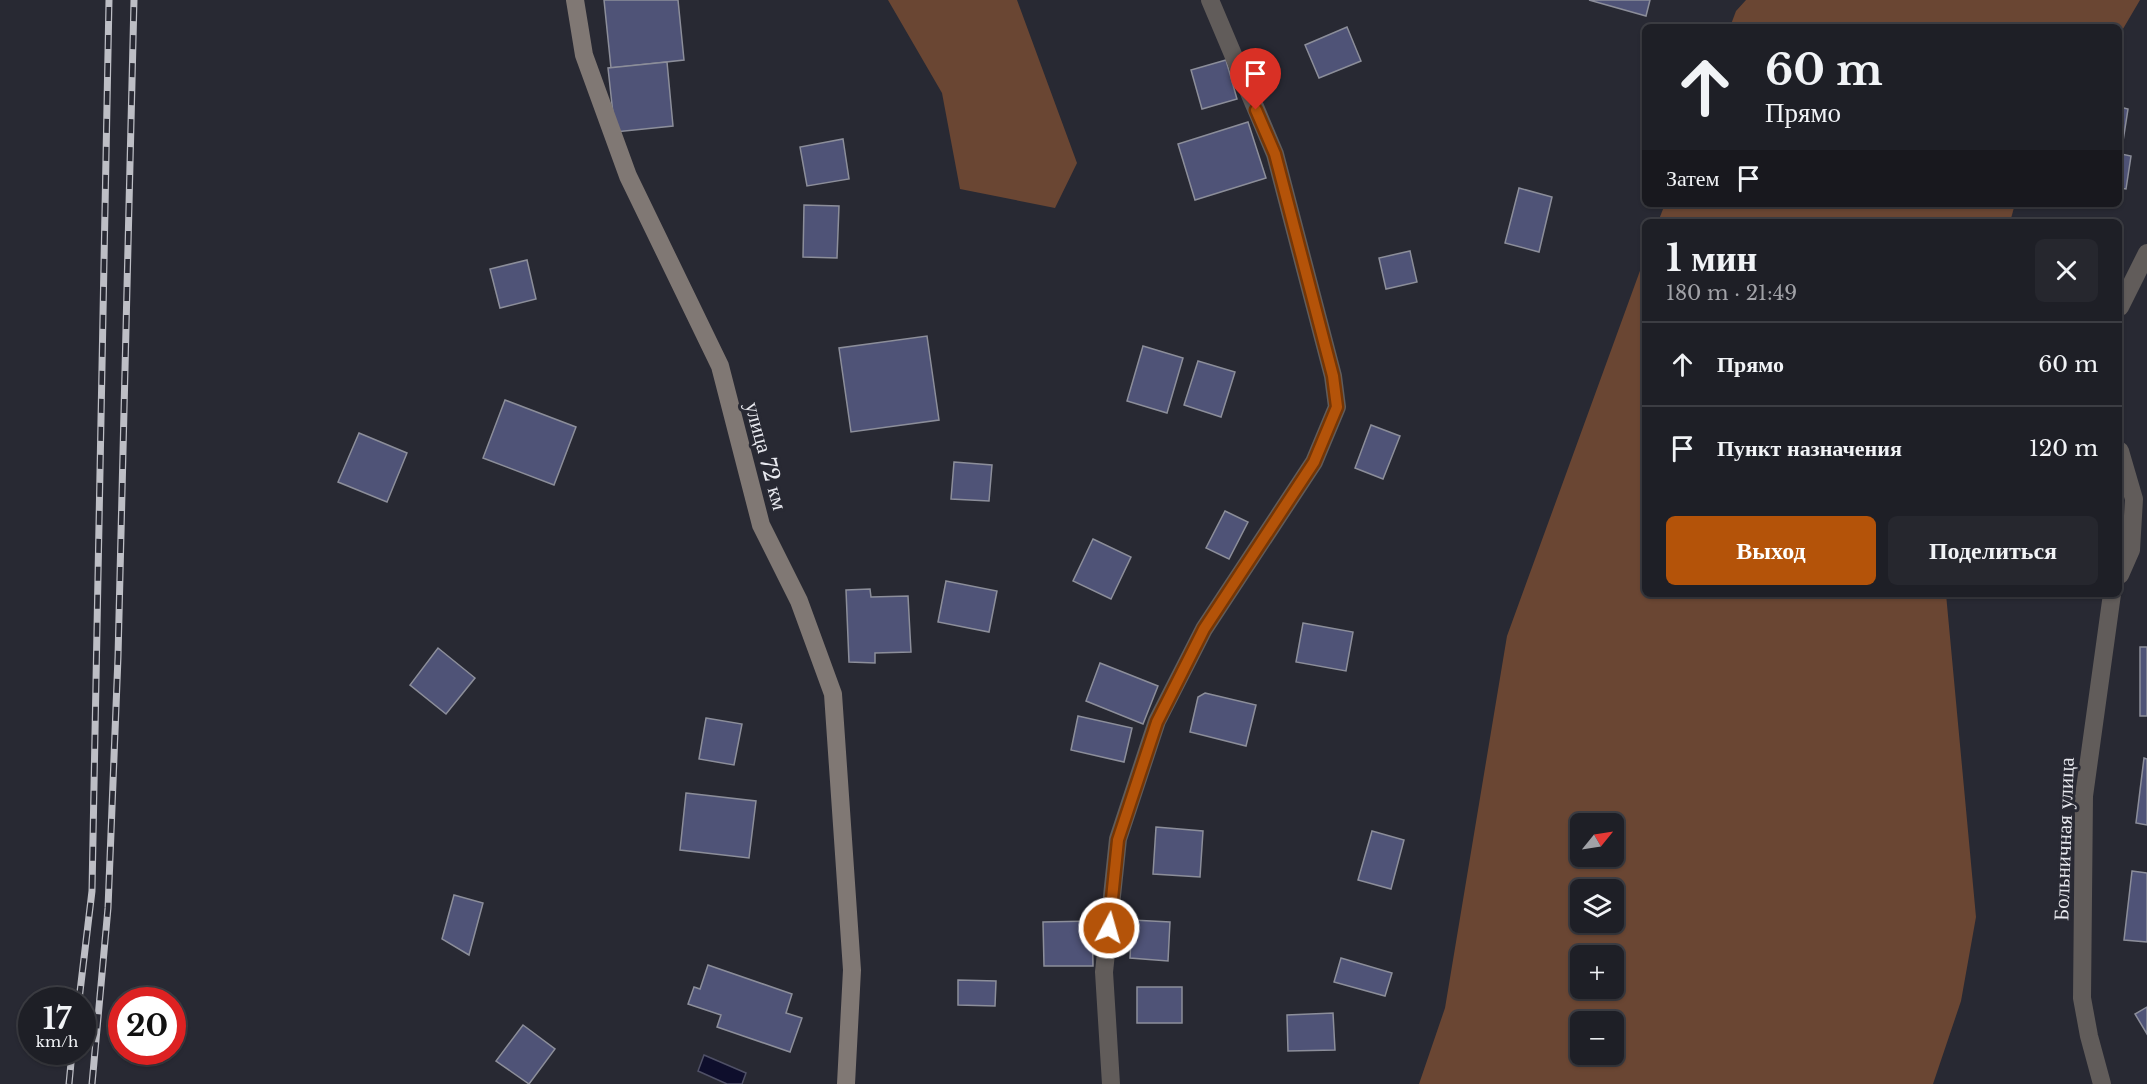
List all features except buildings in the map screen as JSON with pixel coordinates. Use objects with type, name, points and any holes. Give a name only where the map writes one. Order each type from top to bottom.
[{"type":"street","name":"улица 72 км","points":[[575,0],[584,55],[628,176],[720,366],[761,525],[799,600],[833,694],[852,970],[846,1084]]},
{"type":"street","points":[[1111,1084],[1104,972],[1118,840],[1157,722],[1204,629],[1314,462],[1337,407],[1333,376],[1275,154],[1210,0]]},
{"type":"street","points":[[2122,304],[2147,253]]},
{"type":"street","points":[[2122,459],[2134,499],[2131,550],[2122,571]]},
{"type":"street","name":"Больничная улица","points":[[2102,1084],[2082,998],[2084,796],[2112,597]]},
{"type":"shaded area","points":[[888,0],[1017,0],[1077,163],[1055,208],[960,189],[942,93]]},
{"type":"shaded area","points":[[1746,0],[2140,0],[2122,31],[2122,24],[1731,24],[1736,11]]},
{"type":"shaded area","points":[[1664,207],[2014,207],[2011,219],[1659,219]]},
{"type":"shaded area","points":[[1642,265],[1642,597],[1946,597],[1976,917],[1961,1001],[1933,1084],[1419,1084],[1445,1008],[1507,636]]},
{"type":"shaded area","points":[[704,1055],[746,1073],[742,1084],[727,1084],[698,1071]]},
{"type":"railway","points":[[81,987],[92,891],[109,0]]},
{"type":"railway","points":[[92,1084],[108,908],[118,657],[134,0]]},
{"type":"railway","points":[[69,1084],[71,1065]]},
{"type":"route","points":[[1109,928],[1118,840],[1157,722],[1204,629],[1314,462],[1337,407],[1333,376],[1275,154],[1256,110]]}]
